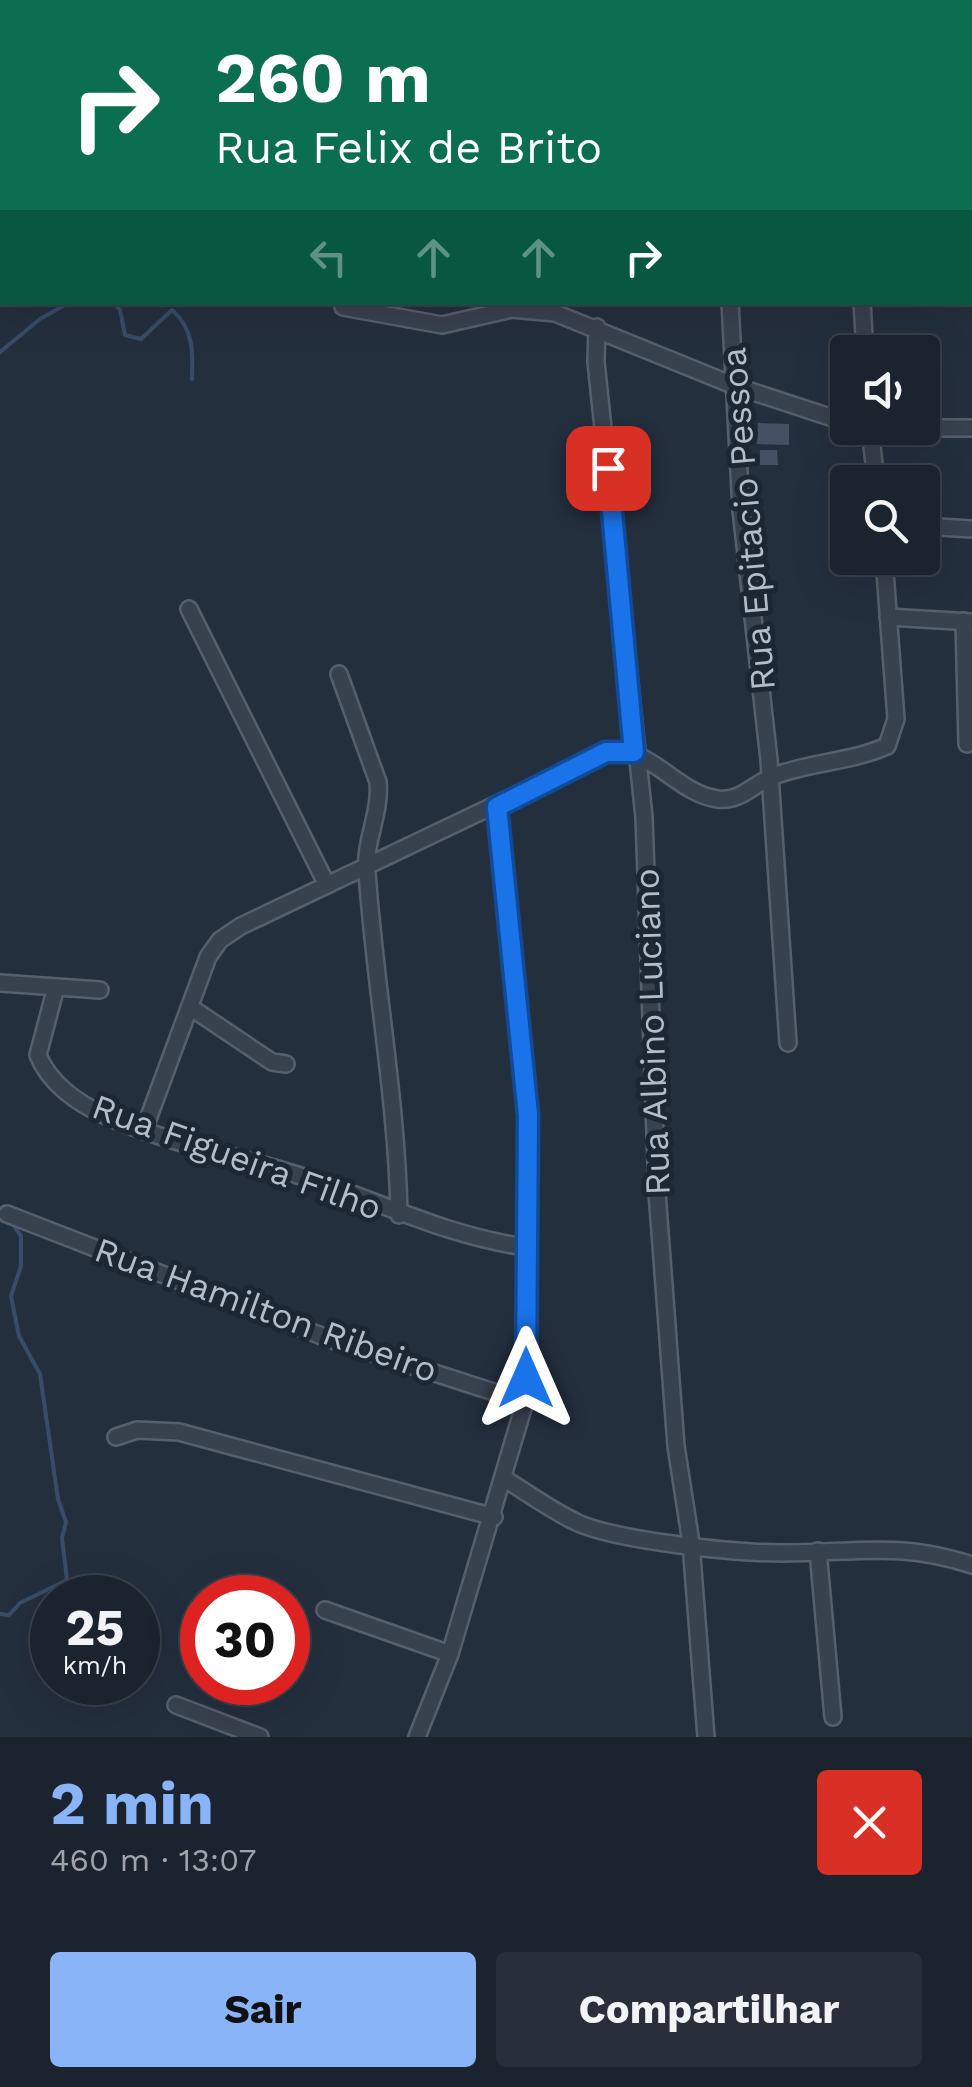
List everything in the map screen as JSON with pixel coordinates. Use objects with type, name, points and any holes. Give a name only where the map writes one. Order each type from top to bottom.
[{"type":"street","name":"Rua Epitacio Pessoa","points":[[730,305],[741,510],[766,736],[774,776],[788,1043]]},
{"type":"street","points":[[862,305],[864,335]]},
{"type":"street","points":[[343,306],[442,324],[529,308],[597,327],[735,386],[830,417]]},
{"type":"street","name":"Rua Albino Luciano","points":[[597,327],[596,362],[646,848],[657,1192],[676,1446],[691,1543],[706,1737]]},
{"type":"street","points":[[940,428],[972,428]]},
{"type":"street","points":[[940,527],[972,529]]},
{"type":"street","points":[[144,1130],[208,957],[220,940],[326,884],[497,807],[606,752],[634,752],[700,794],[718,799],[733,798],[774,776],[867,754],[892,742],[896,719],[885,575]]},
{"type":"street","points":[[189,609],[326,884]]},
{"type":"street","points":[[888,617],[968,622],[967,744]]},
{"type":"street","points":[[339,674],[378,782],[380,800],[366,868],[386,1038],[399,1215]]},
{"type":"street","points":[[417,1737],[450,1654],[506,1479],[525,1402],[528,1115],[497,807]]},
{"type":"street","points":[[0,983],[100,990]]},
{"type":"street","name":"Rua Figueira Filho","points":[[56,987],[38,1040],[42,1065],[77,1100],[144,1130],[312,1180],[467,1238],[524,1248]]},
{"type":"street","points":[[190,1007],[272,1062],[286,1064]]},
{"type":"street","name":"Rua Hamilton Ribeiro","points":[[8,1214],[332,1340],[525,1402]]},
{"type":"street","points":[[116,1437],[136,1430],[179,1432],[494,1517]]},
{"type":"street","points":[[506,1479],[556,1512],[603,1532],[755,1552],[906,1548],[972,1565]]},
{"type":"street","points":[[818,1551],[834,1716]]},
{"type":"street","points":[[325,1610],[450,1654]]},
{"type":"street","points":[[176,1705],[260,1737]]},
{"type":"building","points":[[758,423],[789,424],[789,445],[757,444]]},
{"type":"building","points":[[760,450],[777,450],[778,465],[760,465]]},
{"type":"waterway","points":[[0,352],[40,319],[65,305]]},
{"type":"waterway","points":[[116,305],[125,335],[141,339],[172,310],[188,333],[192,379]]},
{"type":"waterway","points":[[0,1614],[9,1615],[20,1603],[67,1580],[62,1538],[66,1522],[58,1499],[40,1374],[19,1336],[11,1296],[21,1266],[21,1236],[12,1223]]},
{"type":"route","points":[[526,1378],[528,1115],[497,807],[606,752],[634,752],[608,468]]}]
